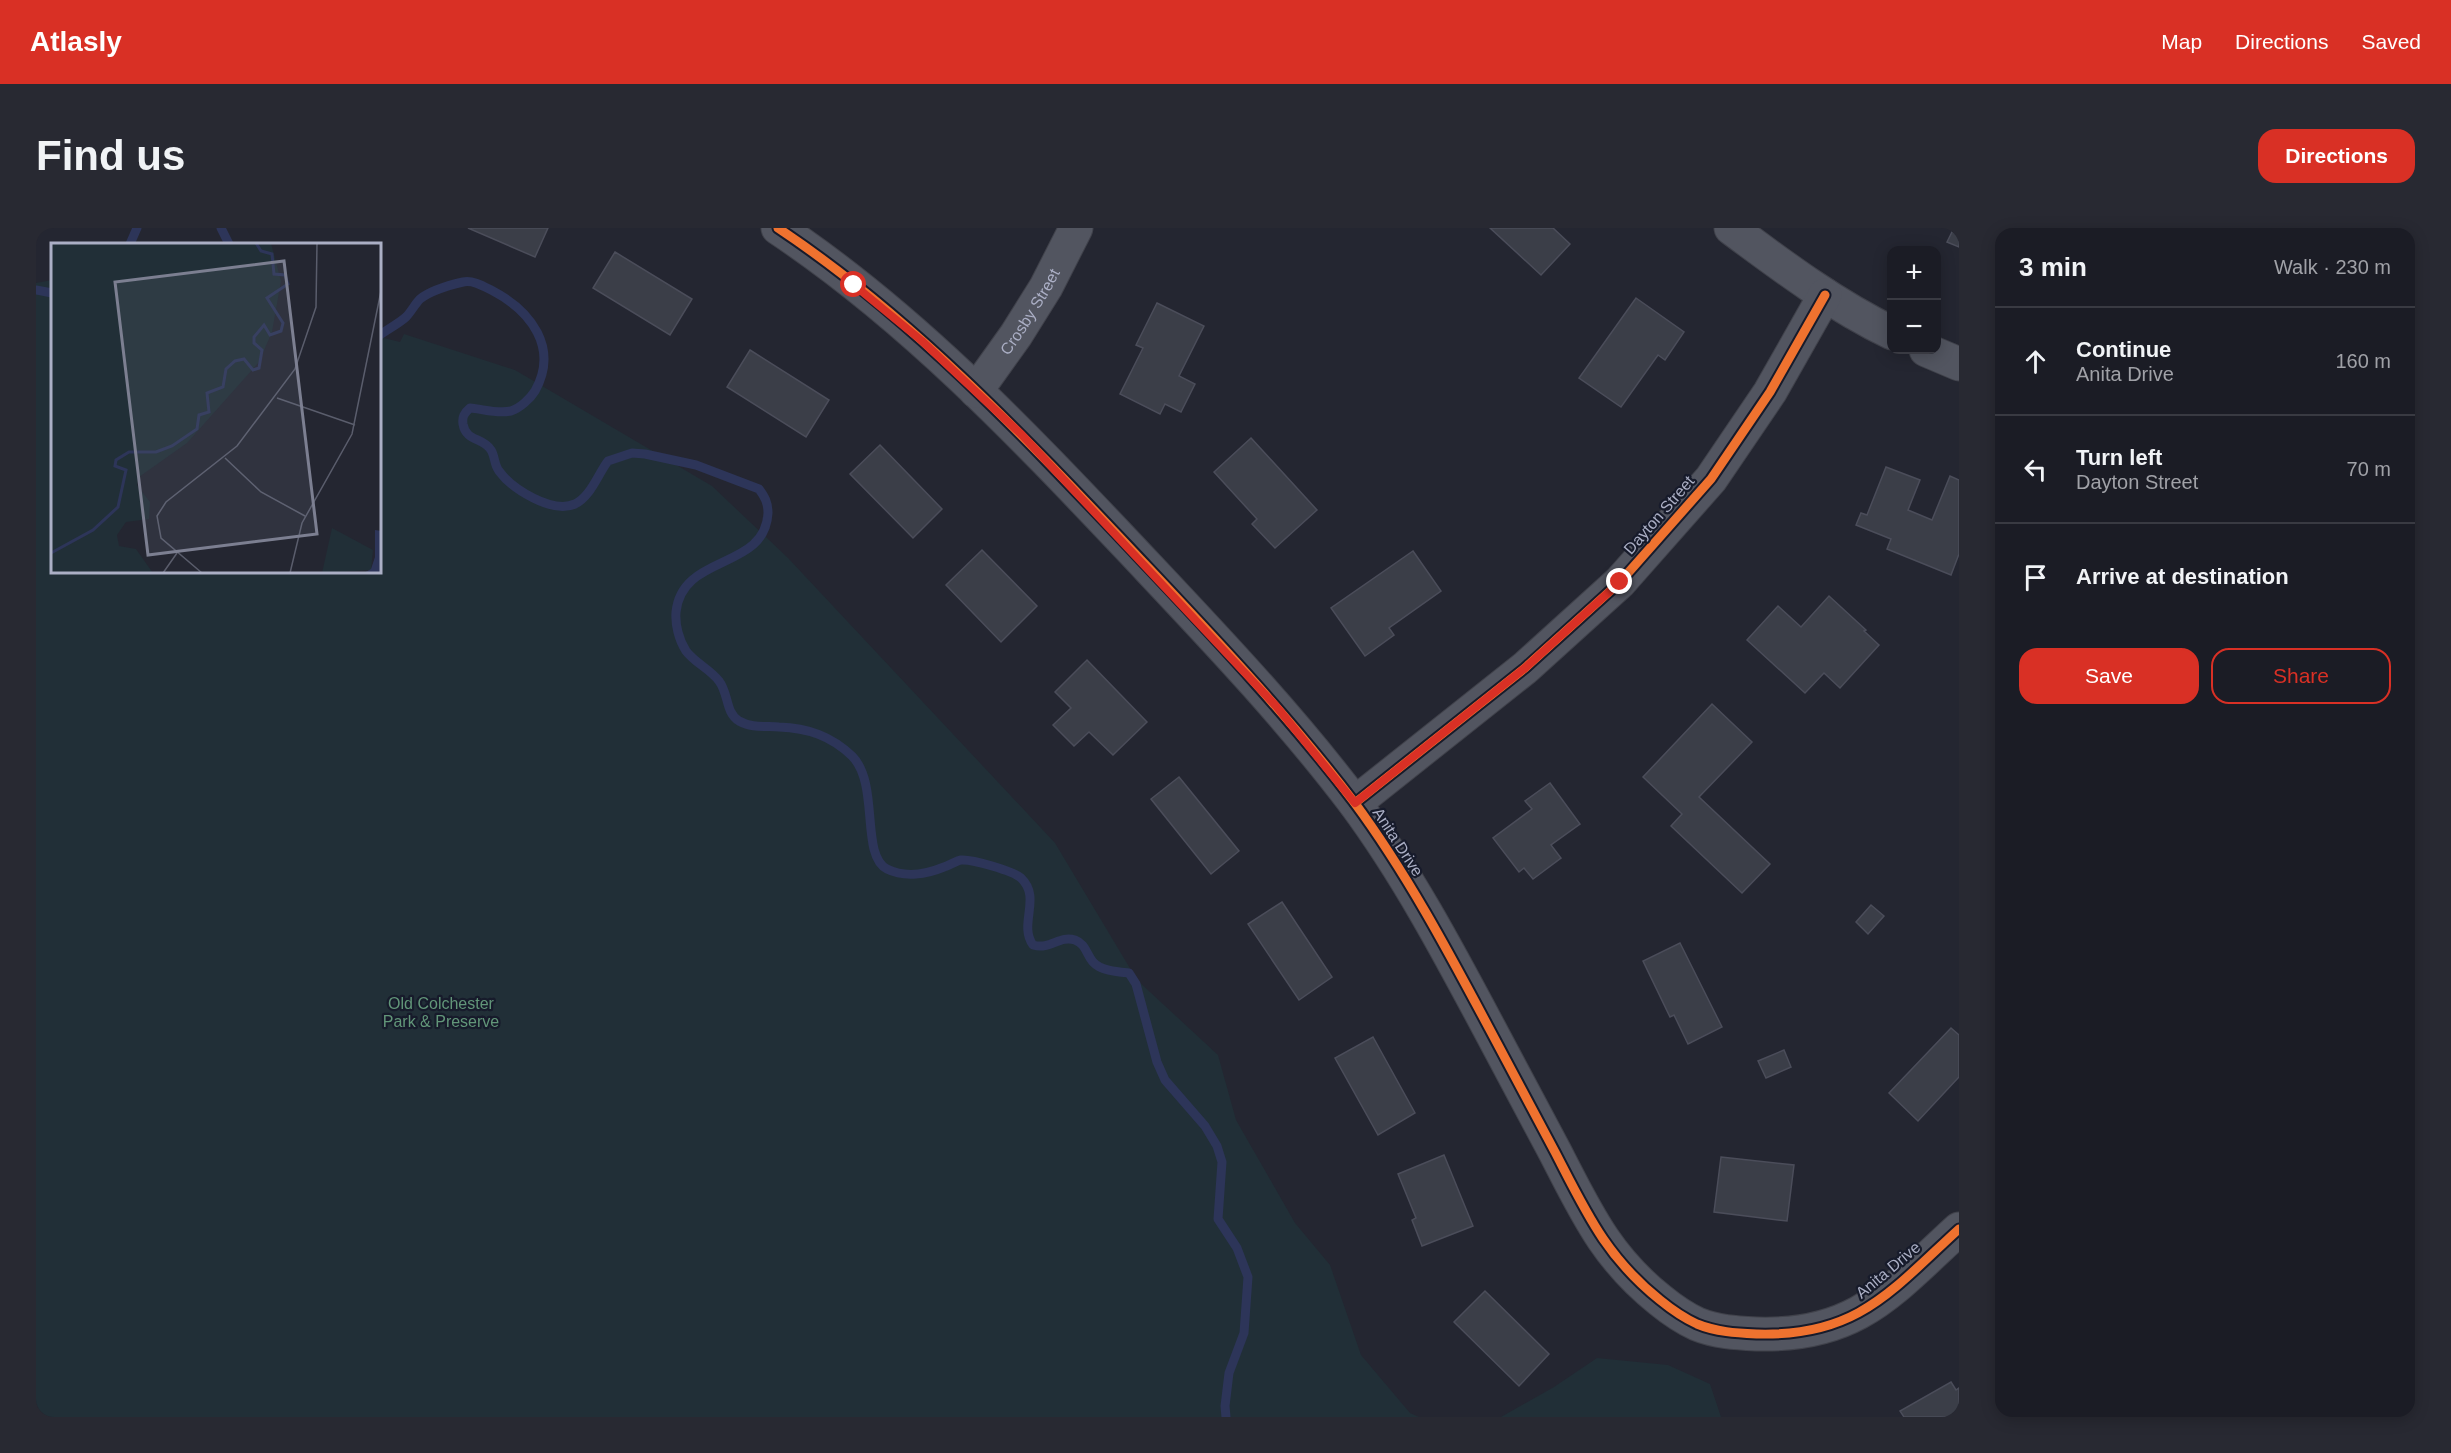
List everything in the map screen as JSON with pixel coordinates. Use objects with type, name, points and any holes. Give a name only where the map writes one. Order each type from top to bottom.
[{"type":"street","name":"Anita Drive","points":[[778,228],[863,292],[922,341],[1022,435],[1276,706],[1355,803],[1392,858],[1488,1025],[1595,1229],[1628,1272],[1670,1308],[1698,1324],[1733,1333],[1787,1335],[1824,1329],[1851,1318],[1883,1298],[1959,1229]]},
{"type":"street","name":"Crosby Street","points":[[976,391],[1016,335],[1046,287],[1076,228]]},
{"type":"street","points":[[1731,228],[1825,295],[1868,322],[1887,331]]},
{"type":"street","name":"Dayton Street","points":[[1355,803],[1525,668],[1620,582],[1711,479],[1770,392],[1825,295]]},
{"type":"street","points":[[1935,354],[1959,364]]},
{"type":"green space","name":"Old Colchester Park & Preserve","points":[[51,280],[51,573],[381,573],[381,337],[400,342],[404,334],[515,370],[712,486],[788,558],[1055,843],[1137,980],[1218,1055],[1236,1120],[1295,1223],[1330,1265],[1361,1355],[1410,1413],[1419,1417],[36,1417],[36,283]]},
{"type":"green space","points":[[1597,1358],[1668,1365],[1710,1384],[1721,1417],[1501,1417],[1554,1387]]},
{"type":"building","points":[[468,228],[548,228],[535,257]]},
{"type":"building","points":[[1490,228],[1553,228],[1570,244],[1541,275]]},
{"type":"building","points":[[1954,228],[1959,228],[1959,247],[1947,242]]},
{"type":"building","points":[[615,252],[692,299],[670,335],[593,288]]},
{"type":"building","points":[[1636,298],[1684,332],[1665,360],[1658,355],[1621,407],[1579,378]]},
{"type":"building","points":[[1157,303],[1204,326],[1179,376],[1195,384],[1181,412],[1165,404],[1160,414],[1120,394],[1143,348],[1136,345]]},
{"type":"building","points":[[750,350],[829,400],[806,437],[727,387]]},
{"type":"building","points":[[1251,438],[1317,510],[1275,548],[1252,524],[1257,519],[1214,472]]},
{"type":"building","points":[[880,445],[942,509],[913,538],[850,474]]},
{"type":"building","points":[[1886,467],[1920,480],[1908,510],[1932,520],[1950,476],[1959,480],[1959,554],[1951,575],[1887,549],[1891,539],[1856,525],[1861,513],[1867,515]]},
{"type":"building","points":[[982,550],[1037,606],[1001,642],[946,585]]},
{"type":"building","points":[[1413,551],[1441,591],[1389,628],[1394,635],[1365,656],[1331,608]]},
{"type":"building","points":[[1829,596],[1879,645],[1840,688],[1824,673],[1805,693],[1747,640],[1778,606],[1801,627]]},
{"type":"building","points":[[1087,660],[1147,722],[1113,755],[1089,732],[1074,746],[1053,725],[1071,708],[1055,692]]},
{"type":"building","points":[[1712,704],[1752,742],[1699,797],[1770,864],[1742,893],[1671,826],[1682,814],[1643,777]]},
{"type":"building","points":[[1179,777],[1239,851],[1211,874],[1151,799]]},
{"type":"building","points":[[1550,783],[1580,824],[1551,845],[1561,858],[1533,879],[1524,868],[1519,872],[1493,838],[1532,809],[1525,801]]},
{"type":"building","points":[[1282,902],[1332,977],[1299,1000],[1248,924]]},
{"type":"building","points":[[1871,905],[1884,916],[1868,934],[1856,922]]},
{"type":"building","points":[[1680,943],[1722,1027],[1688,1044],[1674,1015],[1670,1017],[1643,961]]},
{"type":"building","points":[[1951,1028],[1959,1035],[1959,1077],[1918,1121],[1889,1093]]},
{"type":"building","points":[[1373,1037],[1415,1113],[1378,1135],[1335,1058]]},
{"type":"building","points":[[1784,1050],[1791,1067],[1766,1078],[1758,1061]]},
{"type":"building","points":[[1444,1155],[1473,1226],[1422,1246],[1412,1220],[1416,1218],[1398,1174]]},
{"type":"building","points":[[1721,1157],[1794,1165],[1787,1221],[1714,1212]]},
{"type":"building","points":[[1485,1291],[1549,1354],[1519,1386],[1454,1322]]},
{"type":"building","points":[[1951,1382],[1956,1390],[1959,1388],[1959,1417],[1904,1417],[1900,1411]]},
{"type":"waterway","points":[[130,243],[137,228]]},
{"type":"waterway","points":[[221,228],[228,243]]},
{"type":"waterway","points":[[381,334],[406,317],[424,296],[463,282],[485,287],[507,299],[519,309],[537,332],[542,346],[544,360],[542,375],[535,391],[524,403],[511,411],[495,412],[470,408],[464,415],[463,424],[471,437],[488,446],[497,469],[505,478],[523,492],[544,503],[555,506],[575,504],[586,496],[608,461],[632,453],[696,465],[759,489],[766,500],[768,513],[763,531],[753,545],[692,580],[682,593],[676,617],[678,632],[686,651],[719,681],[731,713],[739,721],[754,726],[809,731],[836,743],[852,756],[860,768],[865,784],[874,849],[879,861],[887,869],[916,874],[966,860],[1010,872],[1021,878],[1030,894],[1028,928],[1033,945],[1045,946],[1064,939],[1075,940],[1081,944],[1096,965],[1129,973],[1136,984],[1157,1062],[1165,1080],[1205,1126],[1217,1146],[1222,1162],[1218,1219],[1237,1248],[1248,1277],[1244,1333],[1229,1373],[1226,1417]]},
{"type":"waterway","points":[[36,290],[51,293]]},
{"type":"cycle path","points":[[778,228],[827,262],[873,299],[918,337],[1005,418],[1187,608],[1328,768],[1373,829],[1426,912],[1588,1214],[1611,1250],[1641,1284],[1678,1313],[1704,1327],[1734,1333],[1757,1334],[1792,1333],[1821,1328],[1870,1306],[1913,1272],[1959,1229]]},
{"type":"cycle path","points":[[1355,803],[1525,668],[1620,582],[1711,479],[1770,392],[1825,295]]},
{"type":"route","points":[[854,285],[922,341],[1022,435],[1276,706],[1355,803],[1525,668],[1620,582]]}]
